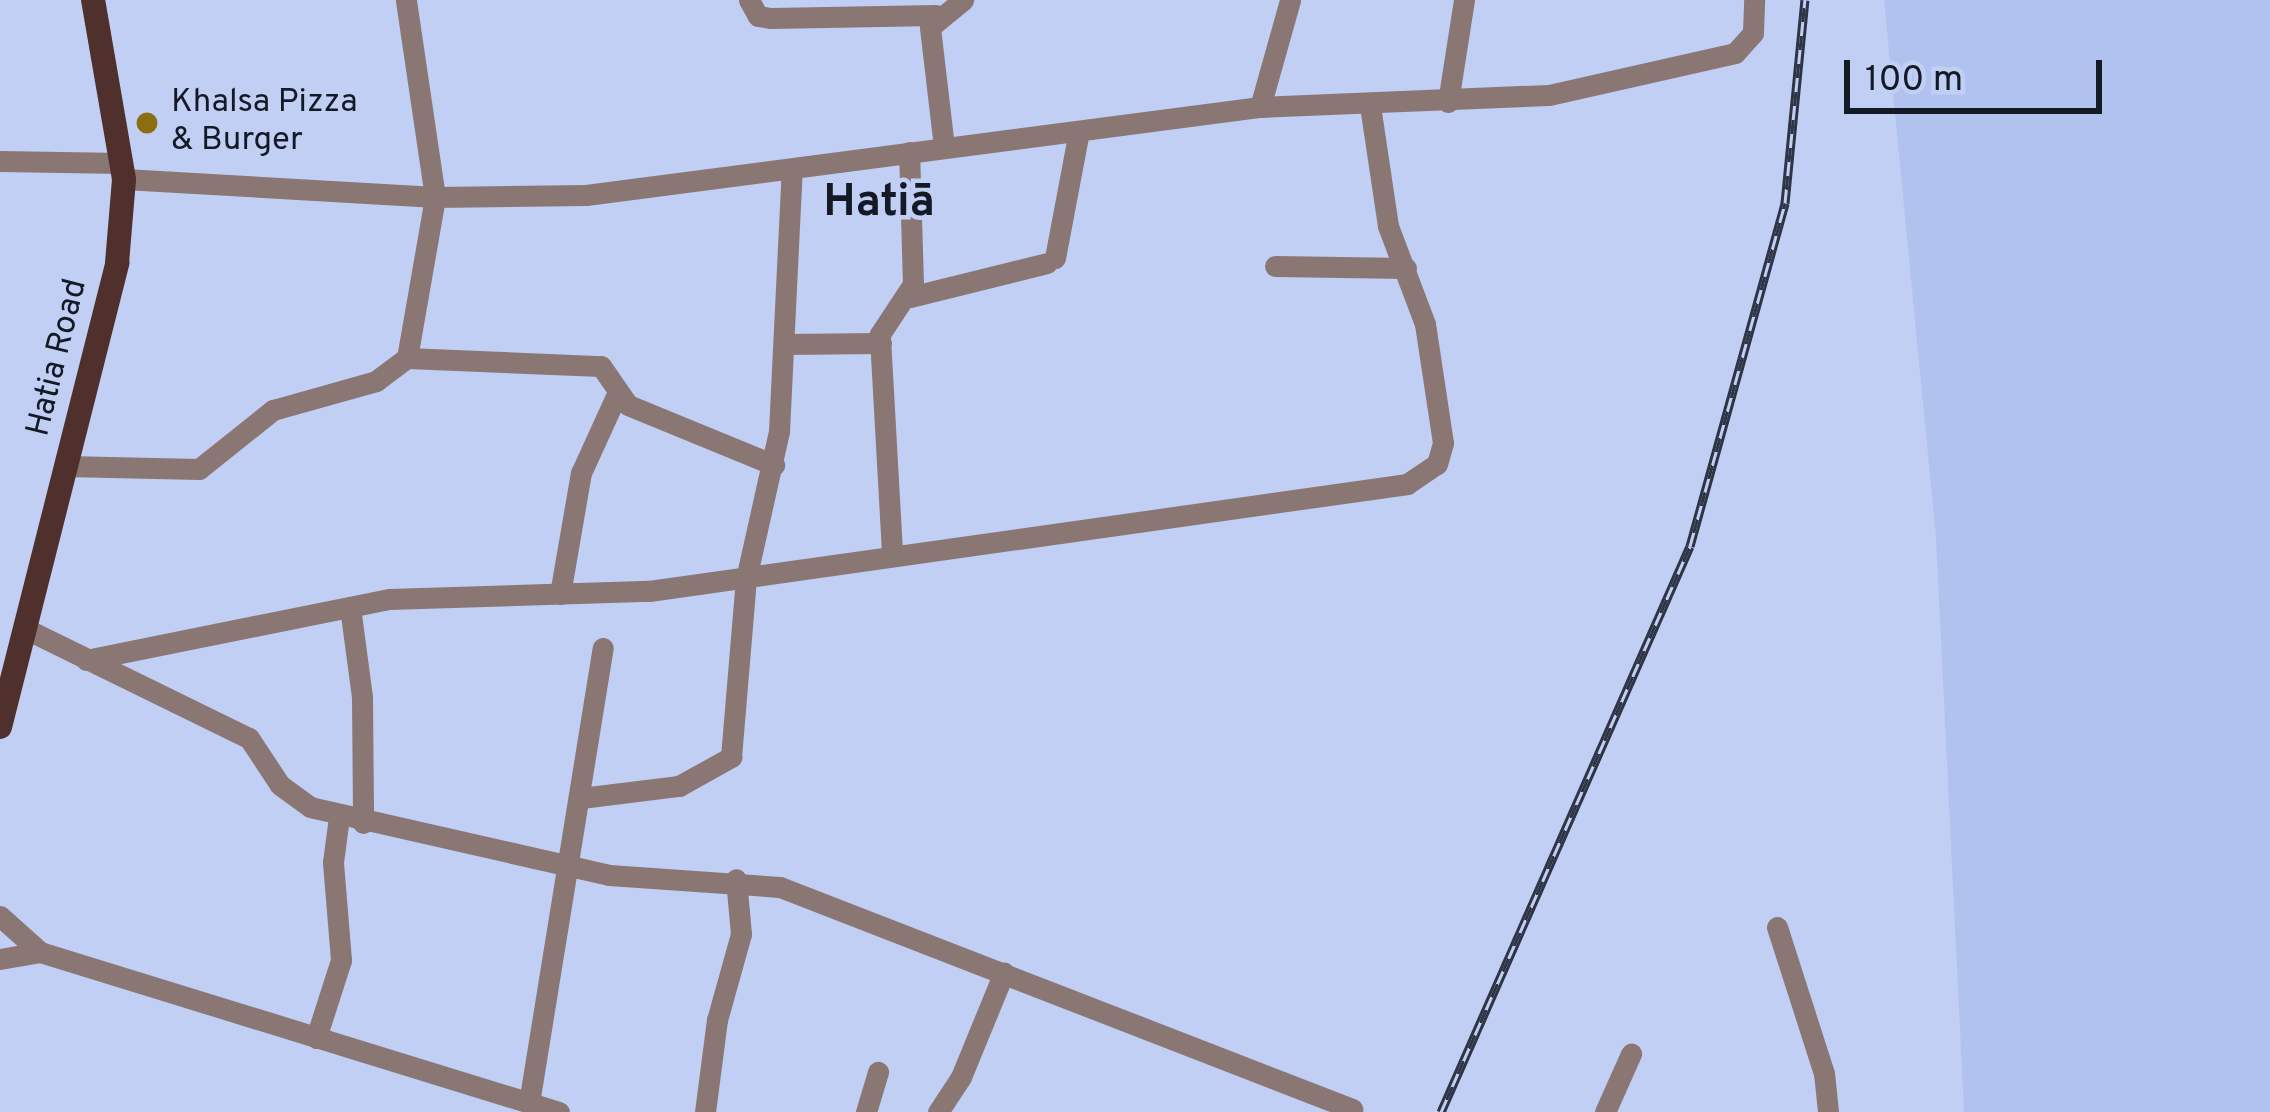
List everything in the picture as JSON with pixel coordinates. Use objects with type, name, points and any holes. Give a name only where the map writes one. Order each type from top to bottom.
[{"type":"main road","name":"Hatia Road","points":[[0,727],[8,666],[24,628],[117,263],[123,171],[93,0]]},
{"type":"street","points":[[406,0],[435,197],[406,358]]},
{"type":"street","points":[[749,0],[758,16],[771,18],[936,15],[962,0]]},
{"type":"street","points":[[1260,106],[1291,0]]},
{"type":"street","points":[[1448,102],[1464,0]]},
{"type":"street","points":[[0,161],[435,197],[586,195],[1260,106],[1549,95],[1718,61],[1748,46],[1754,0]]},
{"type":"street","points":[[936,15],[929,40],[944,147]]},
{"type":"street","points":[[86,660],[350,607],[746,579],[892,552],[1416,480],[1437,464],[1443,443],[1425,325],[1406,268],[1391,243],[1370,105]]},
{"type":"street","points":[[892,552],[881,343],[884,323],[910,297],[1051,261],[1079,130]]},
{"type":"street","points":[[909,152],[910,297]]},
{"type":"street","points":[[581,799],[679,786],[726,765],[746,579],[774,465],[792,169]]},
{"type":"street","points":[[1275,266],[1406,268]]},
{"type":"street","points":[[784,344],[881,343]]},
{"type":"street","points":[[65,466],[199,469],[274,410],[376,381],[406,358],[583,361],[601,366],[617,394],[639,411],[774,465]]},
{"type":"street","points":[[560,594],[581,473],[617,394]]},
{"type":"street","points":[[350,607],[362,697],[363,823]]},
{"type":"street","points":[[24,628],[249,738],[293,798],[339,817],[571,867],[736,879],[780,887],[1352,1109]]},
{"type":"street","points":[[529,1103],[604,648]]},
{"type":"street","points":[[316,1039],[340,960],[333,862],[339,817]]},
{"type":"street","points":[[705,1112],[717,1020],[741,934],[736,879]]},
{"type":"street","points":[[0,916],[40,952],[559,1112]]},
{"type":"street","points":[[1777,927],[1824,1073],[1828,1112]]},
{"type":"street","points":[[0,958],[40,952]]},
{"type":"street","points":[[938,1112],[961,1077],[1004,972]]},
{"type":"street","points":[[1605,1112],[1631,1054]]},
{"type":"street","points":[[866,1112],[878,1072]]},
{"type":"shaded area","points":[[1884,0],[2270,0],[2270,1112],[1964,1112],[1936,538]]},
{"type":"railway","points":[[1441,1112],[1690,546],[1785,203],[1805,0]]},
{"type":"place","name":"Khalsa Pizza & Burger","points":[[147,123]]},
{"type":"district","name":"Hatiā","points":[[879,204]]}]
